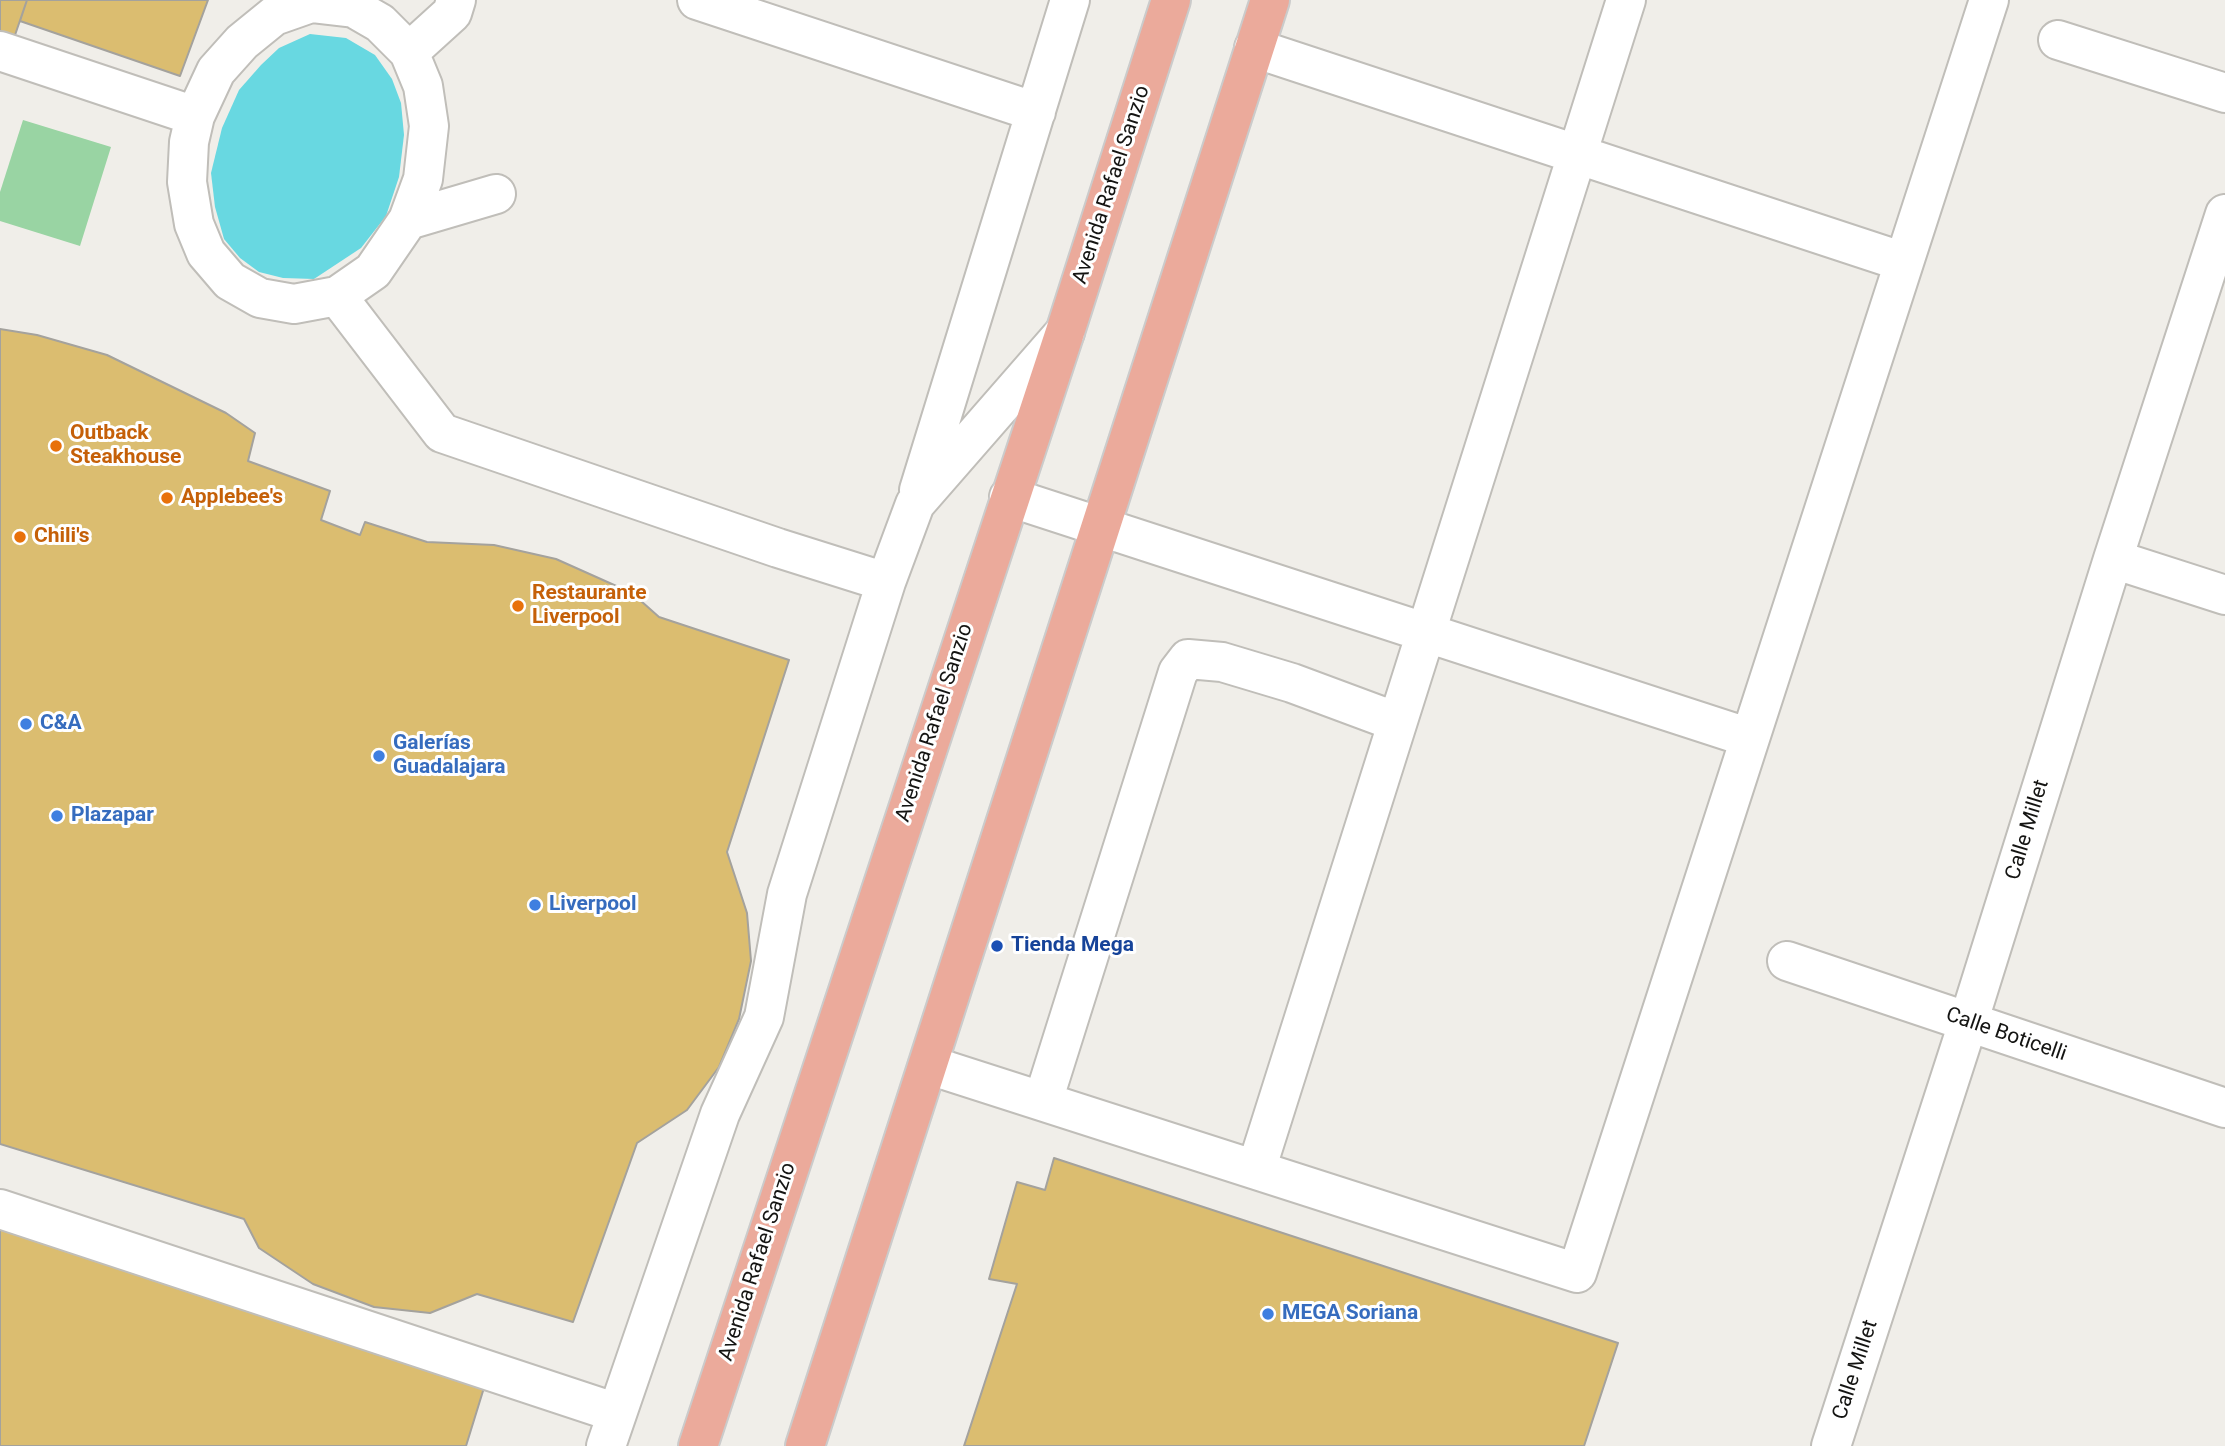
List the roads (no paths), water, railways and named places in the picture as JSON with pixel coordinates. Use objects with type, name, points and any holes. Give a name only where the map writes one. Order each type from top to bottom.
[{"type":"main road","name":"Avenida Rafael Sanzio","points":[[698,1446],[1065,332],[1171,0]]},
{"type":"main road","points":[[805,1446],[1270,0]]},
{"type":"street","points":[[409,52],[452,13],[456,0]]},
{"type":"street","points":[[697,0],[1036,112]]},
{"type":"street","points":[[0,1209],[612,1429],[720,1114],[764,1017],[787,894],[887,582],[915,504],[1070,0]]},
{"type":"street","points":[[1256,1170],[1626,0]]},
{"type":"street","points":[[929,1065],[1577,1273],[1989,0]]},
{"type":"street","points":[[311,2],[354,8],[380,23],[409,52],[423,86],[429,126],[423,179],[408,220],[373,271],[338,296],[294,304],[260,298],[230,281],[206,253],[194,224],[187,182],[188,142],[195,116],[216,71],[242,42],[274,16],[311,2]]},
{"type":"street","points":[[2058,40],[2225,93]]},
{"type":"street","points":[[1254,48],[1904,262]]},
{"type":"street","points":[[0,51],[195,116]]},
{"type":"street","points":[[408,220],[496,194]]},
{"type":"street","name":"Calle Millet","points":[[1831,1446],[2225,214]]},
{"type":"street","points":[[338,296],[442,433],[766,544],[887,582]]},
{"type":"street","points":[[915,504],[1065,332]]},
{"type":"street","points":[[1009,497],[1750,738]]},
{"type":"street","points":[[2113,559],[2225,595]]},
{"type":"street","points":[[1043,1101],[1178,672],[1188,659],[1222,662],[1292,683],[1397,722]]},
{"type":"street","name":"Calle Boticelli","points":[[1787,961],[2225,1108]]},
{"type":"water","points":[[310,34],[346,38],[375,55],[392,79],[401,103],[404,135],[399,177],[386,216],[361,248],[314,279],[283,278],[259,272],[240,258],[224,239],[215,207],[211,173],[222,128],[239,90],[279,48]]},
{"type":"place","name":"Outback Steakhouse","points":[[56,446]]},
{"type":"place","name":"Applebee's","points":[[167,498]]},
{"type":"place","name":"Chili's","points":[[20,537]]},
{"type":"place","name":"Restaurante Liverpool","points":[[518,606]]},
{"type":"place","name":"C&A","points":[[26,724]]},
{"type":"place","name":"Galerías Guadalajara","points":[[379,756]]},
{"type":"place","name":"Plazapar","points":[[57,816]]},
{"type":"place","name":"Liverpool","points":[[535,905]]},
{"type":"place","name":"Tienda Mega","points":[[997,946]]},
{"type":"place","name":"MEGA Soriana","points":[[1268,1314]]}]
